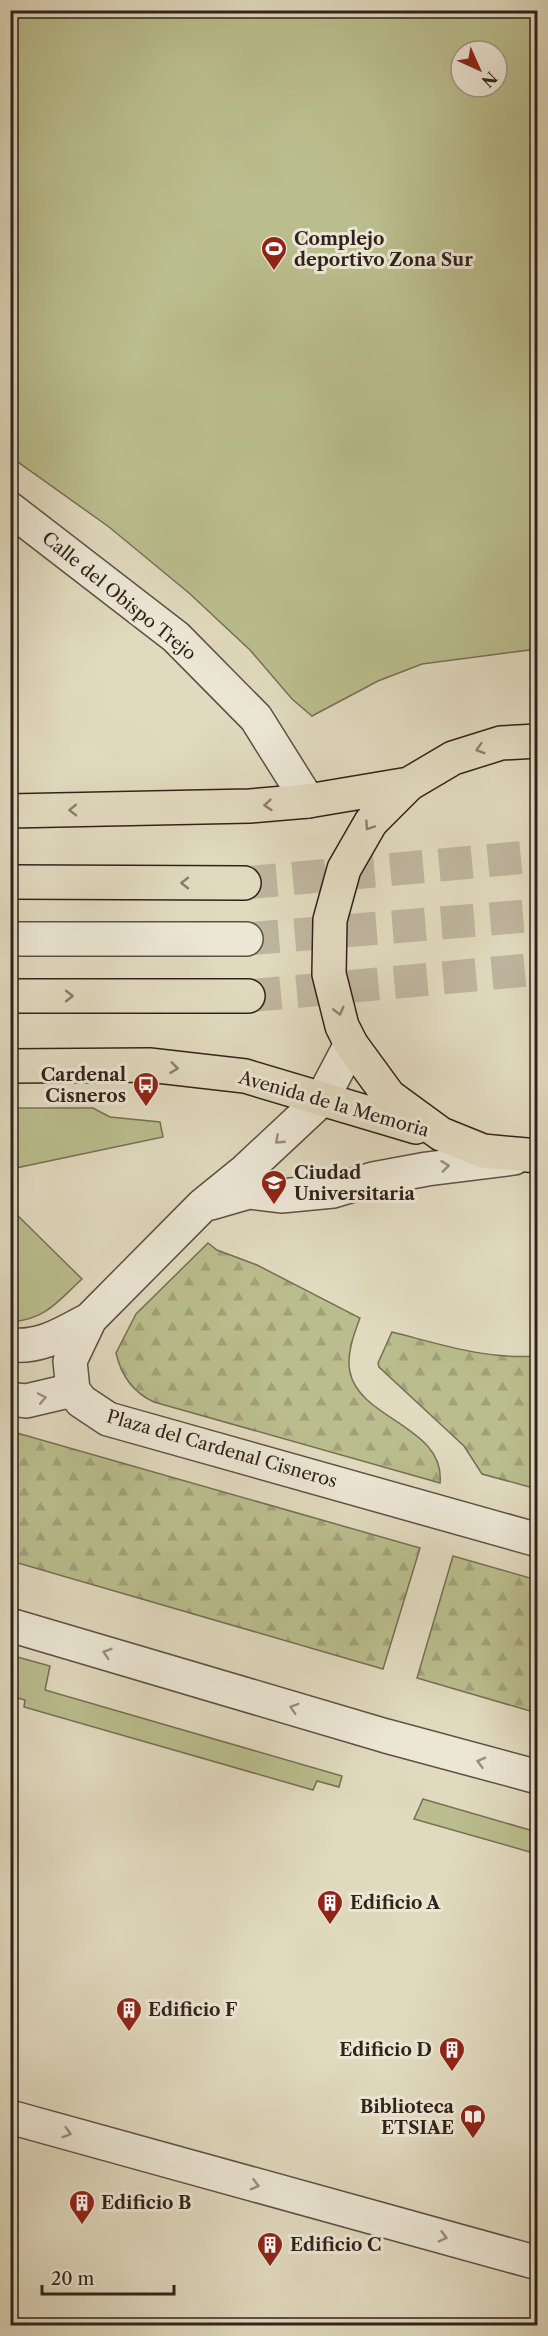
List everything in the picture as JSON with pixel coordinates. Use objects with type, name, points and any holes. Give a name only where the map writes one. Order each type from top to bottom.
[{"type":"main road","points":[[533,1156],[483,1150],[441,1134],[389,1096],[351,1044],[342,1026],[329,974],[330,920],[344,869],[371,822],[409,784],[453,758],[501,742],[537,741]]},
{"type":"main road","points":[[10,811],[250,806],[308,801],[409,784]]},
{"type":"main road","points":[[10,882],[244,883]]},
{"type":"main road","points":[[10,996],[248,996]]},
{"type":"main road","name":"Avenida de la Memoria","points":[[10,1066],[149,1065],[245,1076],[441,1134]]},
{"type":"street","name":"Calle del Obispo Trejo","points":[[10,509],[176,637],[256,718],[308,801]]},
{"type":"street","points":[[10,939],[246,939]]},
{"type":"street","points":[[10,1345],[23,1347],[48,1342],[90,1319],[203,1205],[245,1171],[322,1099],[351,1044]]},
{"type":"street","points":[[203,1205],[243,1193],[281,1196],[333,1191],[373,1179],[427,1169],[533,1156]]},
{"type":"street","points":[[10,1399],[26,1401],[73,1390],[70,1361],[90,1319]]},
{"type":"street","name":"Plaza del Cardenal Cisneros","points":[[73,1390],[81,1401],[108,1419],[537,1540]]},
{"type":"street","points":[[10,1625],[386,1736],[537,1777]]},
{"type":"street","points":[[10,2117],[537,2263]]},
{"type":"green space","name":"Complejo deportivo Zona Sur","points":[[10,11],[537,11],[537,649],[422,664],[378,681],[312,716],[292,699],[250,650],[189,593],[109,527],[11,457]]},
{"type":"green space","points":[[11,1108],[93,1108],[110,1117],[160,1122],[163,1137],[11,1169]]},
{"type":"green space","points":[[11,1209],[82,1279],[58,1302],[42,1313],[11,1322]]},
{"type":"green space","points":[[208,1243],[217,1250],[257,1265],[360,1318],[349,1359],[350,1372],[357,1388],[369,1401],[417,1436],[430,1449],[438,1464],[440,1483],[154,1402],[134,1388],[124,1376],[116,1353],[136,1314]]},
{"type":"green space","points":[[392,1332],[446,1346],[500,1356],[537,1356],[537,1489],[482,1474],[464,1446],[379,1367],[378,1363]]},
{"type":"green space","points":[[10,1431],[420,1548],[383,1669],[11,1561]]},
{"type":"green space","points":[[453,1556],[537,1580],[537,1713],[417,1678]]},
{"type":"green space","points":[[10,1655],[50,1666],[45,1690],[342,1776],[339,1787],[317,1781],[313,1790],[24,1707],[25,1700],[11,1696]]},
{"type":"green space","points":[[423,1799],[537,1832],[537,1854],[414,1819]]},
{"type":"tunnel","points":[[244,883],[538,856]]},
{"type":"tunnel","points":[[246,939],[538,915]]},
{"type":"tunnel","points":[[248,996],[538,969]]},
{"type":"place","name":"Complejo deportivo Zona Sur","points":[[274,272]]},
{"type":"place","name":"Cardenal Cisneros","points":[[146,1108]]},
{"type":"place","name":"Ciudad Universitaria","points":[[274,1206]]},
{"type":"place","name":"Edificio A","points":[[330,1926]]},
{"type":"place","name":"Edificio F","points":[[129,2033]]},
{"type":"place","name":"Edificio D","points":[[452,2073]]},
{"type":"place","name":"Biblioteca ETSIAE","points":[[473,2140]]},
{"type":"place","name":"Edificio B","points":[[82,2226]]},
{"type":"place","name":"Edificio C","points":[[270,2268]]}]
